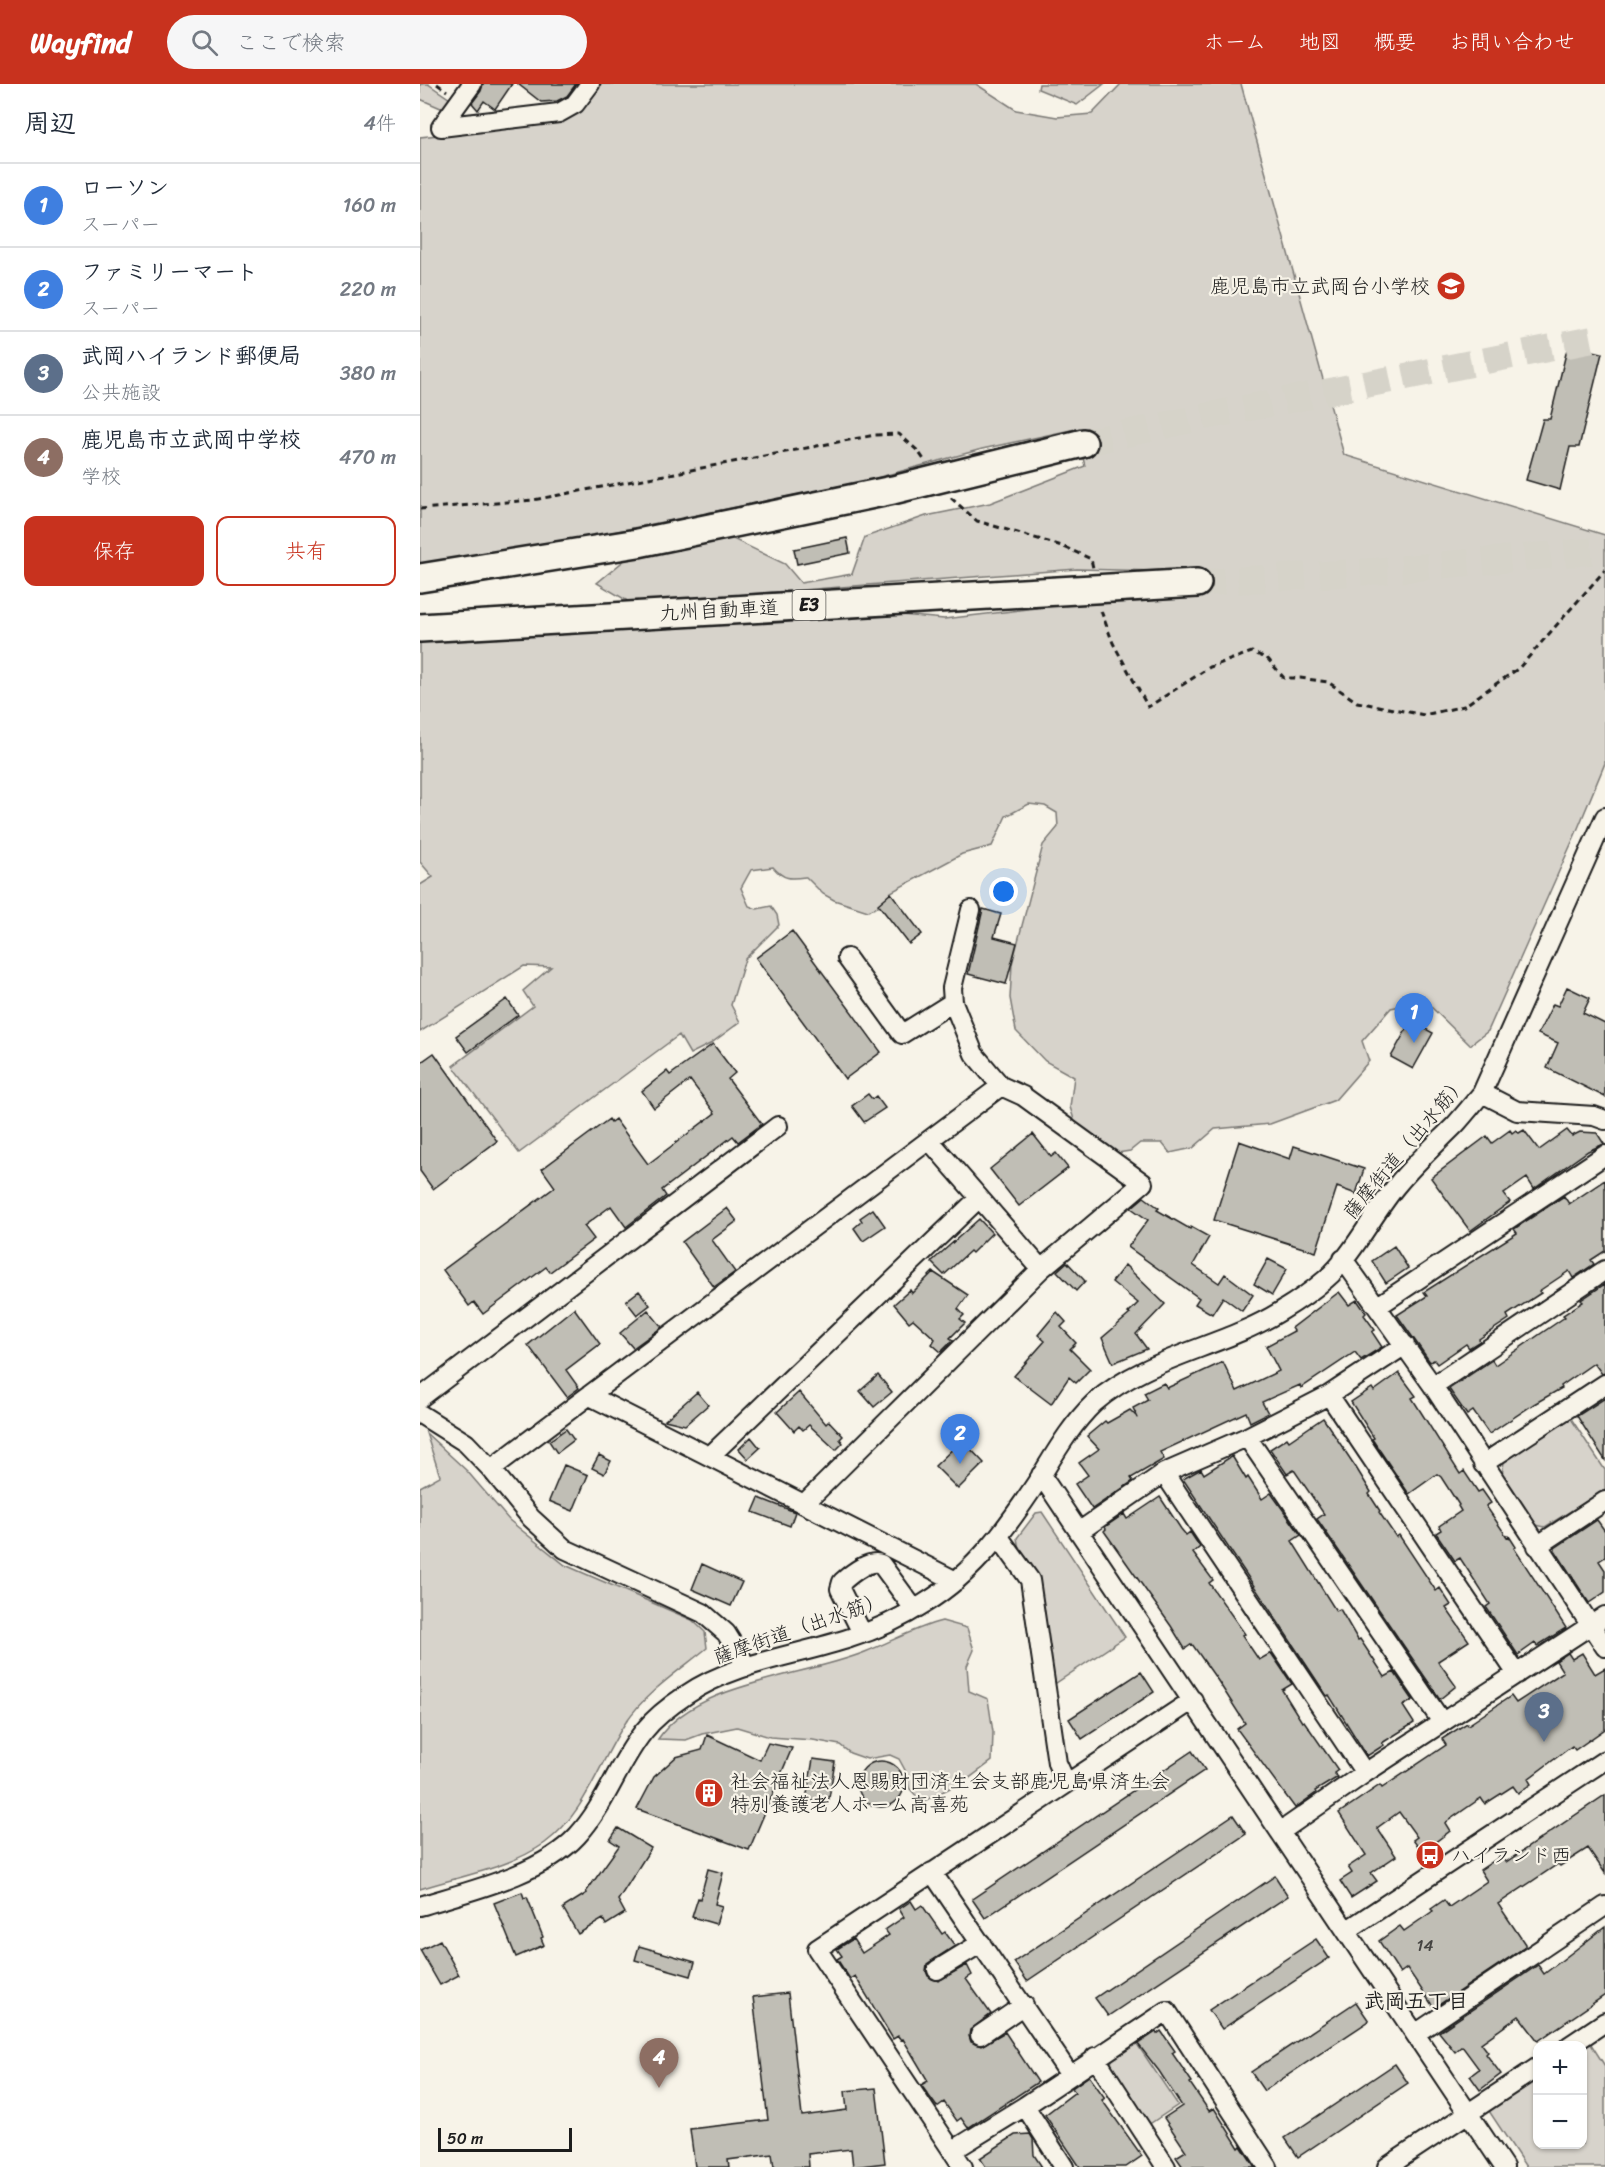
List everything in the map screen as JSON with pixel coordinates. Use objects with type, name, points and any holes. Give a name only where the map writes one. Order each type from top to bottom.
[{"type":"highway","points":[[420,578],[661,538],[893,490],[1083,443]]},
{"type":"highway","name":"九州自動車道","points":[[420,628],[1197,583]]},
{"type":"street","points":[[472,84],[441,127],[560,113],[575,104],[590,84]]},
{"type":"street","name":"薩摩街道（出水筋）","points":[[420,1906],[511,1876],[551,1858],[578,1835],[601,1803],[643,1732],[661,1713],[697,1688],[747,1667],[862,1634],[914,1609],[956,1581],[999,1537],[1067,1434],[1083,1414],[1114,1387],[1136,1375],[1254,1326],[1278,1313],[1328,1278],[1395,1187],[1418,1160],[1456,1124],[1482,1093],[1605,817]]},
{"type":"street","points":[[804,1504],[1041,1269],[1143,1183],[1023,1095],[1001,1086],[974,1054],[953,1002],[952,988],[971,910]]},
{"type":"street","points":[[847,958],[902,1034],[953,1002]]},
{"type":"street","points":[[491,1469],[1001,1086]]},
{"type":"street","points":[[1482,1093],[1517,1111],[1594,1116],[1605,1120]]},
{"type":"street","points":[[420,1398],[778,1126]]},
{"type":"street","points":[[930,1141],[1041,1269]]},
{"type":"street","points":[[1378,1306],[1605,1155]]},
{"type":"street","points":[[710,1456],[978,1199]]},
{"type":"street","points":[[1343,1259],[1405,1345],[1537,1546],[1598,1621],[1605,1647]]},
{"type":"street","points":[[1432,1386],[1605,1270]]},
{"type":"street","points":[[1080,1531],[1164,1473],[1247,1437],[1329,1395],[1405,1345]]},
{"type":"street","points":[[1483,1464],[1605,1384]]},
{"type":"street","points":[[1329,1395],[1517,1674]]},
{"type":"street","points":[[590,1396],[956,1581]]},
{"type":"street","points":[[420,1414],[466,1443],[491,1469],[531,1518],[565,1549],[704,1613],[726,1633],[747,1667]]},
{"type":"street","points":[[1247,1437],[1442,1722]]},
{"type":"street","points":[[1164,1473],[1365,1773]]},
{"type":"street","points":[[1041,1475],[1504,2167]]},
{"type":"street","points":[[1537,1546],[1605,1501]]},
{"type":"street","points":[[999,1537],[1030,1580],[1057,1763],[1066,1783]]},
{"type":"street","points":[[862,1634],[840,1589],[842,1582],[868,1564],[876,1562],[881,1564],[914,1609]]},
{"type":"street","points":[[1280,1832],[1365,1773],[1598,1621]]},
{"type":"street","points":[[963,2167],[817,1949],[1193,1700]]},
{"type":"street","points":[[1346,1931],[1605,1760]]},
{"type":"street","points":[[932,1872],[1070,2075]]},
{"type":"street","points":[[1414,2034],[1605,1906]]},
{"type":"street","points":[[938,1970],[981,1943]]},
{"type":"street","points":[[980,2035],[1024,2005]]},
{"type":"street","points":[[952,2151],[1025,2106],[1095,2057],[1167,2011],[1268,2167]]},
{"type":"street","points":[[1576,2041],[1605,2022]]},
{"type":"street","points":[[1095,2057],[1166,2167]]},
{"type":"street","points":[[1387,2167],[1533,2070]]},
{"type":"street","points":[[1025,2106],[1064,2167]]},
{"type":"path","points":[[420,509],[457,508],[533,500],[875,435],[899,434],[918,451],[926,462]]},
{"type":"path","points":[[949,495],[977,520],[1062,546],[1091,560],[1093,570]]},
{"type":"path","points":[[1100,607],[1113,643],[1148,707],[1210,667],[1252,652],[1268,659],[1284,678],[1328,682],[1357,702],[1424,715],[1464,706],[1519,668],[1605,570]]},
{"type":"shaded area","points":[[420,84],[428,84],[450,99],[443,109],[420,99]]},
{"type":"shaded area","points":[[599,84],[976,84],[1016,110],[1057,117],[1092,114],[1121,84],[1241,84],[1344,455],[1605,535],[1605,763],[1488,1031],[1470,1045],[1425,1001],[1391,1008],[1362,1041],[1369,1061],[1335,1100],[1270,1124],[1215,1129],[1193,1148],[1170,1153],[1162,1143],[1140,1143],[1130,1151],[1111,1154],[1077,1129],[1070,1107],[1074,1077],[1045,1061],[1016,1031],[1010,998],[1012,964],[1043,845],[1058,827],[1057,813],[1045,806],[1029,804],[1006,816],[992,846],[962,854],[891,892],[883,905],[868,911],[823,894],[806,877],[788,878],[773,867],[751,870],[741,888],[749,906],[757,909],[771,906],[777,915],[779,925],[745,959],[731,1005],[740,1022],[710,1044],[690,1054],[679,1035],[519,1153],[453,1066],[533,1006],[523,991],[551,967],[524,966],[420,1032],[420,885],[433,877],[420,862],[420,642],[891,614],[944,619],[1054,606],[1149,601],[1199,595],[1197,572],[1077,569],[631,603],[597,583],[626,559],[731,538],[785,564],[801,583],[852,574],[865,537],[926,516],[990,503],[1085,466],[1076,429],[982,449],[869,480],[613,532],[420,564],[420,137],[557,122],[582,107]]},
{"type":"shaded area","points":[[1039,84],[1104,84],[1077,105],[1038,89]]},
{"type":"shaded area","points":[[1570,1417],[1605,1470],[1605,1490],[1545,1527],[1536,1525],[1502,1475],[1504,1462]]},
{"type":"shaded area","points":[[426,1433],[467,1471],[509,1520],[565,1565],[692,1620],[705,1632],[707,1648],[664,1682],[634,1711],[616,1737],[582,1802],[559,1831],[545,1843],[501,1865],[420,1889],[420,1487],[440,1476]]},
{"type":"shaded area","points":[[1042,1512],[1125,1637],[1053,1685],[1017,1538],[1036,1513]]},
{"type":"shaded area","points":[[942,1621],[967,1628],[974,1650],[967,1666],[969,1691],[988,1699],[993,1732],[992,1761],[968,1779],[922,1802],[909,1788],[906,1772],[899,1759],[890,1755],[867,1759],[850,1753],[840,1745],[813,1740],[770,1737],[737,1727],[702,1734],[686,1740],[658,1739],[675,1720],[698,1705],[724,1693],[840,1661]]},
{"type":"shaded area","points":[[1135,2041],[1178,2105],[1148,2125],[1111,2068],[1112,2057]]},
{"type":"shaded area","points":[[1589,2041],[1605,2066],[1605,2167],[1526,2167],[1489,2111],[1533,2080],[1533,2149],[1587,2149],[1587,2042]]},
{"type":"building","points":[[483,84],[512,84],[495,109],[484,101],[478,110],[472,103]]},
{"type":"building","points":[[518,84],[576,84],[567,96],[557,101],[541,102]]},
{"type":"building","points":[[1568,345],[1602,353],[1579,447],[1570,447],[1560,490],[1526,480],[1543,419],[1550,419]]},
{"type":"building","points":[[847,538],[850,553],[797,564],[794,549]]},
{"type":"building","points":[[891,893],[922,934],[909,944],[878,904]]},
{"type":"building","points":[[983,909],[1001,914],[994,937],[1017,943],[1006,984],[968,974]]},
{"type":"building","points":[[792,931],[881,1052],[845,1079],[756,958]]},
{"type":"building","points":[[1567,987],[1590,998],[1583,1013],[1605,1024],[1605,1097],[1547,1068],[1558,1043],[1538,1034],[1553,1004],[1558,1006]]},
{"type":"building","points":[[507,999],[518,1015],[468,1052],[456,1036]]},
{"type":"building","points":[[1411,1021],[1433,1033],[1413,1069],[1391,1057]]},
{"type":"building","points":[[713,1044],[735,1073],[728,1079],[762,1124],[738,1142],[733,1136],[662,1190],[666,1196],[626,1227],[611,1206],[584,1226],[594,1239],[550,1272],[546,1267],[483,1314],[474,1302],[469,1306],[443,1270],[555,1187],[542,1169],[609,1119],[611,1122],[615,1119],[648,1164],[715,1113],[690,1080],[654,1108],[642,1091],[667,1071],[670,1075]]},
{"type":"building","points":[[434,1053],[497,1141],[433,1189],[420,1171],[420,1063]]},
{"type":"building","points":[[868,1094],[872,1099],[876,1096],[885,1108],[864,1122],[852,1106]]},
{"type":"building","points":[[1510,1130],[1512,1133],[1516,1130],[1519,1133],[1524,1130],[1539,1150],[1567,1130],[1572,1136],[1580,1132],[1597,1133],[1604,1144],[1588,1151],[1534,1189],[1527,1178],[1504,1194],[1510,1202],[1470,1231],[1431,1178],[1487,1136],[1492,1143]]},
{"type":"building","points":[[1033,1134],[1051,1157],[1056,1153],[1068,1168],[1019,1206],[990,1169]]},
{"type":"building","points":[[1239,1141],[1290,1159],[1294,1146],[1364,1169],[1356,1194],[1337,1187],[1316,1252],[1214,1220]]},
{"type":"building","points":[[1605,1180],[1605,1251],[1591,1260],[1594,1264],[1573,1278],[1569,1271],[1539,1291],[1541,1293],[1507,1315],[1509,1319],[1469,1348],[1466,1344],[1437,1364],[1434,1360],[1430,1362],[1397,1315],[1427,1296],[1424,1292],[1517,1233],[1514,1229],[1564,1196],[1569,1204]]},
{"type":"building","points":[[1144,1197],[1159,1208],[1157,1210],[1209,1237],[1193,1265],[1219,1283],[1225,1274],[1253,1295],[1242,1311],[1223,1297],[1212,1314],[1195,1304],[1199,1298],[1128,1247],[1148,1220],[1131,1208]]},
{"type":"building","points":[[727,1208],[737,1221],[712,1240],[735,1272],[714,1287],[682,1242]]},
{"type":"building","points":[[873,1209],[885,1226],[863,1241],[854,1228],[862,1221],[860,1218]]},
{"type":"building","points":[[979,1219],[992,1233],[972,1253],[970,1251],[944,1275],[931,1262]]},
{"type":"building","points":[[1394,1246],[1408,1268],[1386,1283],[1372,1261]]},
{"type":"building","points":[[1268,1259],[1287,1269],[1272,1295],[1254,1284]]},
{"type":"building","points":[[1067,1262],[1085,1281],[1076,1291],[1057,1271]]},
{"type":"building","points":[[1125,1265],[1165,1304],[1136,1334],[1147,1349],[1113,1363],[1102,1338],[1130,1314],[1128,1313],[1138,1303],[1112,1282]]},
{"type":"building","points":[[933,1272],[968,1295],[958,1309],[964,1315],[960,1319],[965,1323],[950,1338],[953,1340],[941,1352],[932,1344],[935,1339],[913,1319],[909,1322],[894,1304],[910,1290],[912,1293]]},
{"type":"building","points":[[1605,1284],[1605,1373],[1602,1374],[1594,1363],[1561,1386],[1562,1388],[1489,1434],[1473,1411],[1467,1415],[1449,1389],[1492,1360],[1495,1365],[1565,1317],[1563,1315],[1583,1302],[1581,1300]]},
{"type":"building","points":[[639,1291],[650,1305],[637,1315],[626,1301]]},
{"type":"building","points":[[1339,1292],[1349,1305],[1357,1300],[1366,1313],[1364,1315],[1375,1330],[1372,1332],[1382,1347],[1361,1360],[1355,1352],[1301,1388],[1300,1385],[1262,1402],[1268,1413],[1250,1422],[1246,1412],[1160,1452],[1164,1459],[1131,1478],[1133,1481],[1092,1509],[1075,1484],[1088,1475],[1079,1463],[1099,1449],[1087,1436],[1105,1421],[1107,1423],[1130,1410],[1138,1418],[1133,1408],[1148,1400],[1144,1393],[1164,1383],[1167,1388],[1223,1362],[1237,1391],[1279,1371],[1266,1346],[1294,1331],[1292,1328]]},
{"type":"building","points":[[574,1308],[600,1344],[566,1370],[579,1388],[567,1397],[528,1345]]},
{"type":"building","points":[[648,1310],[662,1327],[633,1348],[620,1333]]},
{"type":"building","points":[[1057,1312],[1066,1322],[1061,1327],[1076,1343],[1070,1349],[1090,1369],[1076,1383],[1069,1377],[1051,1404],[1014,1376],[1045,1341],[1038,1335]]},
{"type":"building","points":[[1399,1373],[1416,1396],[1412,1398],[1460,1474],[1464,1471],[1478,1492],[1482,1490],[1491,1503],[1486,1506],[1507,1537],[1509,1536],[1516,1547],[1514,1548],[1566,1628],[1537,1646],[1535,1643],[1518,1655],[1486,1607],[1490,1604],[1460,1558],[1455,1561],[1436,1533],[1441,1530],[1439,1526],[1461,1511],[1441,1477],[1437,1474],[1409,1494],[1372,1439],[1374,1438],[1351,1402],[1372,1388],[1374,1391]]},
{"type":"building","points":[[878,1375],[892,1392],[874,1407],[860,1391]]},
{"type":"building","points":[[697,1392],[708,1405],[685,1425],[665,1420]]},
{"type":"building","points":[[799,1392],[826,1424],[829,1421],[843,1436],[840,1439],[843,1443],[836,1450],[809,1425],[803,1430],[799,1426],[794,1431],[777,1412]]},
{"type":"building","points":[[1605,1398],[1605,1460],[1577,1416]]},
{"type":"building","points":[[1323,1418],[1371,1492],[1369,1494],[1379,1512],[1396,1537],[1399,1535],[1436,1591],[1440,1588],[1451,1605],[1446,1608],[1469,1641],[1438,1661],[1456,1686],[1440,1699],[1317,1519],[1324,1514],[1294,1470],[1287,1474],[1270,1449],[1287,1438],[1289,1441]]},
{"type":"building","points":[[566,1429],[574,1440],[557,1453],[549,1441]]},
{"type":"building","points":[[751,1437],[760,1448],[748,1459],[739,1449]]},
{"type":"building","points":[[962,1440],[984,1463],[958,1489],[935,1466]]},
{"type":"building","points":[[599,1455],[611,1461],[604,1474],[592,1468]]},
{"type":"building","points":[[1232,1456],[1262,1499],[1271,1493],[1301,1535],[1292,1541],[1336,1611],[1340,1609],[1358,1640],[1360,1639],[1385,1677],[1394,1672],[1413,1700],[1403,1706],[1414,1723],[1382,1743],[1384,1745],[1367,1756],[1329,1695],[1327,1696],[1183,1479],[1201,1469],[1204,1474]]},
{"type":"building","points":[[564,1465],[588,1475],[573,1511],[549,1501]]},
{"type":"building","points":[[1160,1497],[1181,1529],[1186,1535],[1190,1532],[1200,1547],[1193,1553],[1213,1580],[1209,1583],[1245,1634],[1242,1635],[1259,1660],[1271,1653],[1292,1684],[1282,1690],[1302,1722],[1304,1721],[1338,1770],[1334,1773],[1338,1777],[1315,1791],[1316,1793],[1295,1808],[1237,1729],[1245,1723],[1218,1681],[1192,1644],[1185,1649],[1104,1531],[1105,1527],[1124,1514],[1127,1519]]},
{"type":"building","points":[[759,1498],[795,1512],[790,1526],[753,1512]]},
{"type":"building","points":[[1597,1520],[1605,1531],[1605,1557],[1599,1561],[1605,1570],[1605,1592],[1589,1603],[1555,1548]]},
{"type":"building","points":[[702,1564],[742,1582],[731,1606],[692,1589]]},
{"type":"building","points":[[1568,1653],[1572,1659],[1582,1653],[1595,1674],[1605,1668],[1605,1729],[1575,1750],[1572,1746],[1528,1779],[1531,1784],[1518,1793],[1513,1786],[1485,1804],[1481,1798],[1445,1823],[1450,1831],[1422,1852],[1413,1840],[1417,1837],[1399,1812],[1377,1828],[1396,1856],[1371,1873],[1377,1881],[1351,1898],[1340,1881],[1352,1873],[1348,1867],[1366,1855],[1339,1813],[1380,1785],[1382,1788],[1446,1745],[1442,1739],[1467,1723],[1468,1725],[1511,1696],[1516,1703],[1563,1672],[1556,1661]]},
{"type":"building","points":[[1141,1672],[1154,1692],[1082,1739],[1069,1719]]},
{"type":"building","name":"社会福祉法人恩賜財団済生会支部鹿児島県済生会 特別養護老人ホーム高喜苑","points":[[707,1735],[760,1760],[768,1743],[792,1748],[749,1850],[637,1809],[654,1777],[676,1757],[702,1750]]},
{"type":"building","points":[[1192,1751],[1205,1770],[985,1918],[972,1899]]},
{"type":"building","points":[[813,1759],[835,1762],[828,1804],[806,1800]]},
{"type":"building","points":[[881,1761],[897,1768],[904,1784],[897,1800],[881,1807],[865,1800],[858,1784],[865,1768]]},
{"type":"building","points":[[1605,1795],[1605,1873],[1588,1848],[1560,1866],[1558,1864],[1498,1904],[1525,1947],[1434,2008],[1407,1968],[1400,1973],[1379,1941],[1400,1926],[1404,1931],[1433,1911],[1431,1909],[1444,1900],[1449,1907],[1487,1881],[1480,1870],[1501,1856],[1506,1862]]},
{"type":"building","points":[[1233,1815],[1246,1834],[1027,1981],[1014,1962]]},
{"type":"building","points":[[618,1828],[651,1848],[618,1900],[625,1913],[606,1925],[603,1919],[578,1934],[563,1908],[587,1893],[619,1846],[610,1840]]},
{"type":"building","points":[[708,1869],[723,1873],[715,1904],[722,1906],[716,1924],[692,1917],[698,1898],[700,1899]]},
{"type":"building","points":[[1275,1876],[1288,1896],[1108,2016],[1095,1998]]},
{"type":"building","points":[[522,1892],[524,1898],[527,1897],[544,1945],[516,1957],[494,1903]]},
{"type":"building","points":[[911,1901],[916,1909],[922,1905],[942,1934],[945,1932],[955,1946],[927,1964],[928,1976],[938,1981],[967,1965],[972,1975],[966,1979],[991,2014],[970,2030],[971,2042],[981,2046],[1005,2032],[1038,2082],[968,2128],[961,2118],[957,2121],[944,2102],[937,2107],[921,2085],[928,2081],[903,2039],[901,2040],[898,2036],[893,2039],[855,1976],[850,1979],[837,1959],[842,1956],[837,1949],[853,1939],[862,1953],[889,1935],[885,1930],[904,1917],[899,1909]]},
{"type":"building","points":[[1605,1927],[1605,1995],[1538,2041],[1519,2016],[1481,2043],[1501,2074],[1480,2090],[1470,2076],[1479,2069],[1462,2046],[1455,2052],[1439,2032],[1538,1965],[1544,1974]]},
{"type":"building","points":[[1316,1939],[1329,1958],[1222,2029],[1209,2010]]},
{"type":"building","points":[[440,1940],[459,1975],[440,1985],[420,1950]]},
{"type":"building","points":[[639,1946],[695,1962],[691,1976],[635,1960]]},
{"type":"building","points":[[788,1993],[802,2116],[847,2110],[845,2091],[876,2088],[885,2163],[853,2167],[851,2149],[808,2154],[809,2167],[774,2167],[772,2154],[728,2160],[729,2167],[695,2167],[690,2129],[768,2120],[753,1997]]},
{"type":"building","points":[[1356,2002],[1369,2021],[1264,2091],[1251,2072]]},
{"type":"building","points":[[1161,2031],[1175,2051],[1172,2053],[1192,2082],[1190,2083],[1209,2111],[1214,2108],[1239,2148],[1241,2146],[1255,2167],[1183,2167],[1176,2157],[1186,2151],[1164,2118],[1182,2106],[1138,2044]]},
{"type":"building","points":[[1395,2064],[1408,2083],[1298,2157],[1285,2138]]},
{"type":"building","points":[[1089,2076],[1105,2098],[1102,2100],[1142,2156],[1126,2167],[1080,2167],[1045,2115],[1075,2092],[1072,2088]]},
{"type":"building","points":[[1030,2134],[1033,2139],[1034,2155],[1042,2167],[986,2167],[980,2158],[1015,2135]]},
{"type":"tunnel","points":[[1083,443],[1605,337]]},
{"type":"tunnel","points":[[1197,583],[1378,571],[1605,550]]},
{"type":"place","name":"鹿児島市立武岡台小学校","points":[[1451,286]]},
{"type":"place","name":"ローソン","points":[[1414,1043]]},
{"type":"place","name":"ファミリーマート","points":[[960,1464]]},
{"type":"place","name":"武岡ハイランド郵便局","points":[[1544,1742]]},
{"type":"place","name":"社会福祉法人恩賜財団済生会支部鹿児島県済生会 特別養護老人ホーム高喜苑","points":[[709,1793]]},
{"type":"place","name":"ハイランド西","points":[[1430,1855]]},
{"type":"place","name":"鹿児島市立武岡中学校","points":[[659,2088]]},
{"type":"district","name":"武岡五丁目","points":[[1416,2001]]}]
